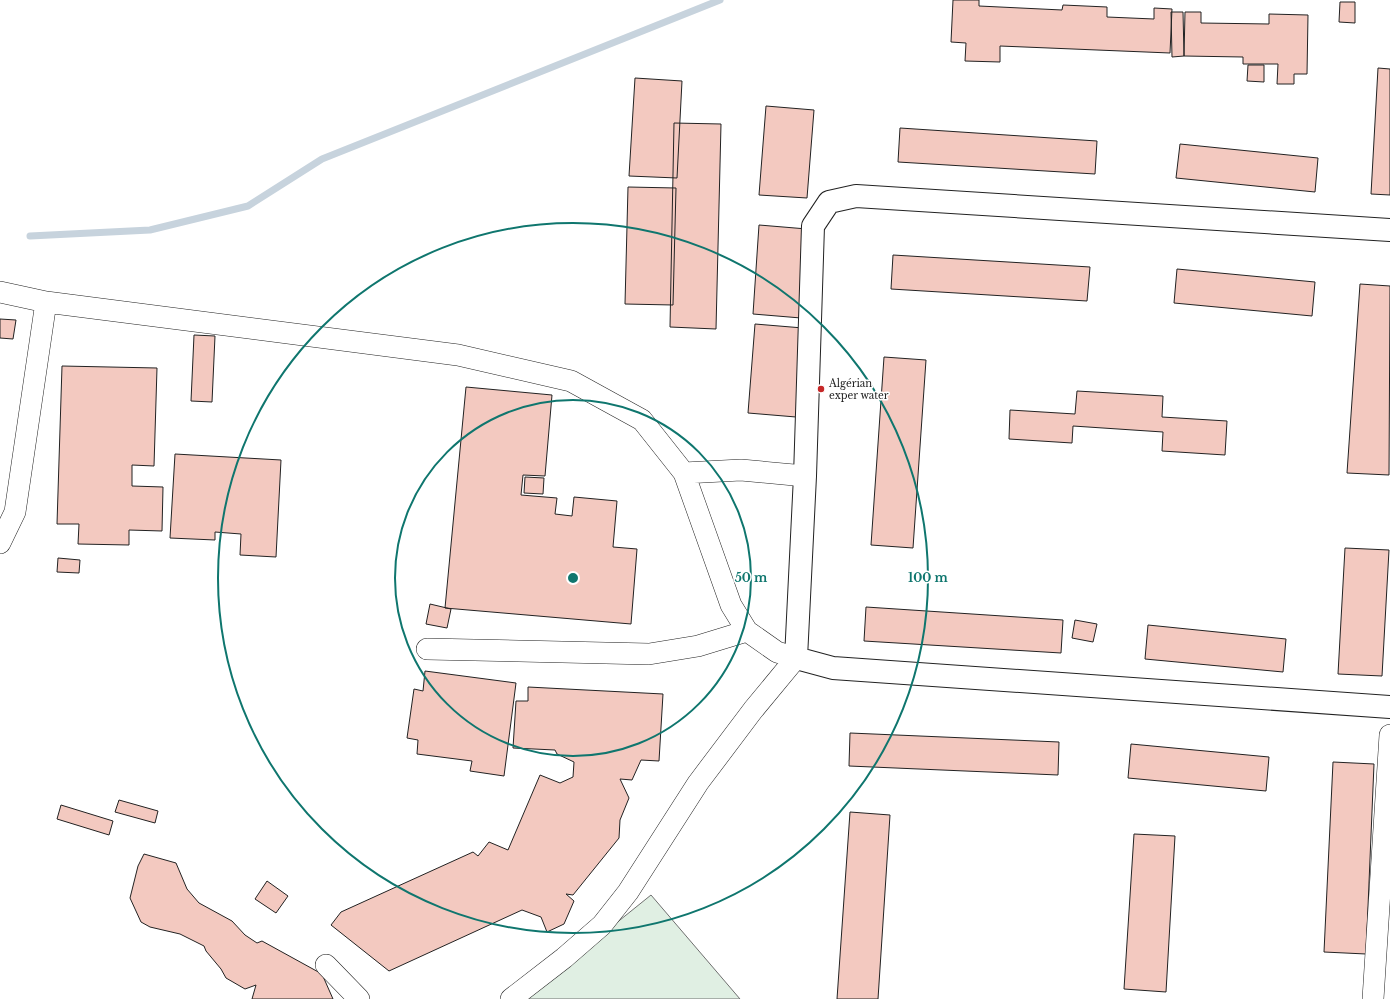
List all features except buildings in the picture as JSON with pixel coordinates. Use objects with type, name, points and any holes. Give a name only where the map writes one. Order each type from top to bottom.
[{"type":"street","points":[[512,999],[564,958],[602,925],[628,892],[698,783],[753,710],[796,658],[805,476],[813,226],[829,202],[856,196],[1390,230]]},
{"type":"street","points":[[0,292],[46,302],[458,355],[570,381],[642,420],[684,473],[731,605],[747,631],[777,652],[796,658],[833,668],[1390,707]]},
{"type":"street","points":[[0,543],[15,512],[46,302]]},
{"type":"street","points":[[684,473],[741,470],[805,476]]},
{"type":"street","points":[[427,649],[649,654],[698,646],[747,631]]},
{"type":"street","points":[[1373,999],[1390,735]]},
{"type":"street","points":[[326,965],[359,999]]},
{"type":"green space","points":[[651,895],[740,999],[522,999]]},
{"type":"waterway","points":[[30,236],[150,230],[248,206],[322,159],[720,0]]},
{"type":"place","name":"Algérian exper water","points":[[821,389]]}]
